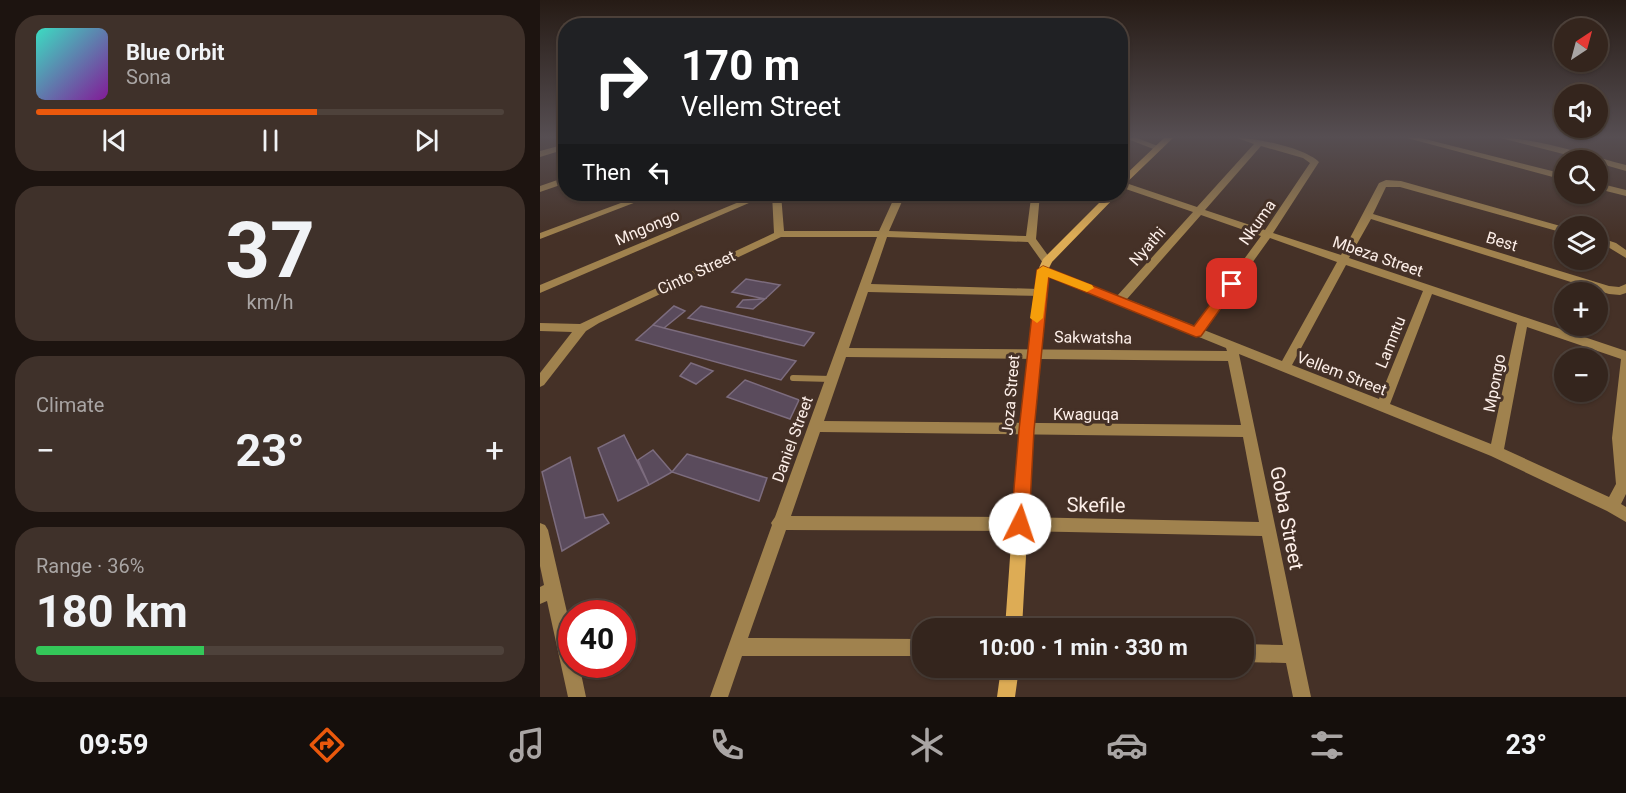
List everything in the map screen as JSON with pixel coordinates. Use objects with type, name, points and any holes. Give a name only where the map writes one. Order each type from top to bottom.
[{"type":"street","name":"Nyathi","points":[[1119,301],[1235,171]]},
{"type":"street","name":"Nkuma","points":[[1196,333],[1268,235],[1310,171]]},
{"type":"street","points":[[1536,171],[1554,175]]},
{"type":"street","name":"Best","points":[[1284,368],[1344,260],[1382,185],[1393,182],[1554,227]]},
{"type":"street","points":[[540,189],[558,183]]},
{"type":"street","points":[[1608,189],[1626,194]]},
{"type":"street","name":"Mbeza Street","points":[[1128,190],[1523,320],[1626,358]]},
{"type":"street","points":[[540,236],[633,201]]},
{"type":"street","name":"Mngongo","points":[[540,289],[748,201]]},
{"type":"street","points":[[777,201],[779,234]]},
{"type":"street","name":"Daniel Street","points":[[719,697],[779,523],[833,380],[883,234],[897,201]]},
{"type":"street","points":[[1035,201],[1031,239],[1045,266],[1106,201]]},
{"type":"street","name":"Best","points":[[1368,215],[1609,290],[1620,291],[1626,288]]},
{"type":"street","name":"Cinto Street","points":[[540,382],[582,328],[698,270],[779,234],[883,234],[1031,239]]},
{"type":"street","points":[[1608,244],[1626,255]]},
{"type":"street","name":"Joza Street","points":[[1014,618],[1026,430],[1039,293],[1045,266]]},
{"type":"street","name":"Vellem Street","points":[[1045,266],[1119,301],[1196,333],[1233,352],[1284,368],[1496,452],[1612,506],[1626,515]]},
{"type":"street","points":[[865,288],[1039,293]]},
{"type":"street","name":"Lamntu","points":[[1382,407],[1429,289]]},
{"type":"street","name":"Mpongo","points":[[1496,452],[1523,320]]},
{"type":"street","points":[[540,327],[582,328]]},
{"type":"street","name":"Sakwatsha","points":[[843,352],[1233,352]]},
{"type":"street","name":"Goba Street","points":[[1233,352],[1302,697]]},
{"type":"street","points":[[1612,506],[1625,482],[1618,455],[1618,434],[1626,358]]},
{"type":"street","name":"Kwaguqa","points":[[816,426],[1249,431]]},
{"type":"street","name":"Skefile","points":[[779,523],[1020,524],[1267,529]]},
{"type":"street","points":[[540,530],[547,592],[577,697]]},
{"type":"street","points":[[738,647],[912,648]]},
{"type":"street","points":[[1254,653],[1293,654]]},
{"type":"street","points":[[1006,697],[1009,678]]},
{"type":"lane","points":[[793,378],[833,380]]},
{"type":"building","points":[[746,279],[780,285],[765,299],[732,292]]},
{"type":"building","points":[[765,299],[753,309],[737,307],[743,300]]},
{"type":"building","points":[[674,306],[685,311],[664,328],[653,325]]},
{"type":"building","points":[[701,306],[814,333],[804,346],[688,318]]},
{"type":"building","points":[[653,325],[796,361],[781,380],[636,340]]},
{"type":"building","points":[[691,363],[713,371],[696,384],[680,376]]},
{"type":"building","points":[[745,380],[799,400],[790,419],[727,397]]},
{"type":"building","points":[[624,435],[649,485],[618,501],[598,448]]},
{"type":"building","points":[[653,450],[672,472],[649,485],[638,460]]},
{"type":"building","points":[[687,454],[767,478],[759,501],[672,472]]},
{"type":"building","points":[[570,457],[585,518],[603,514],[609,523],[562,551],[542,472]]},
{"type":"slow traffic","points":[[1037,318],[1043,270],[1087,288]]},
{"type":"route","points":[[1020,524],[1026,430],[1043,270],[1196,333],[1232,284]]}]
